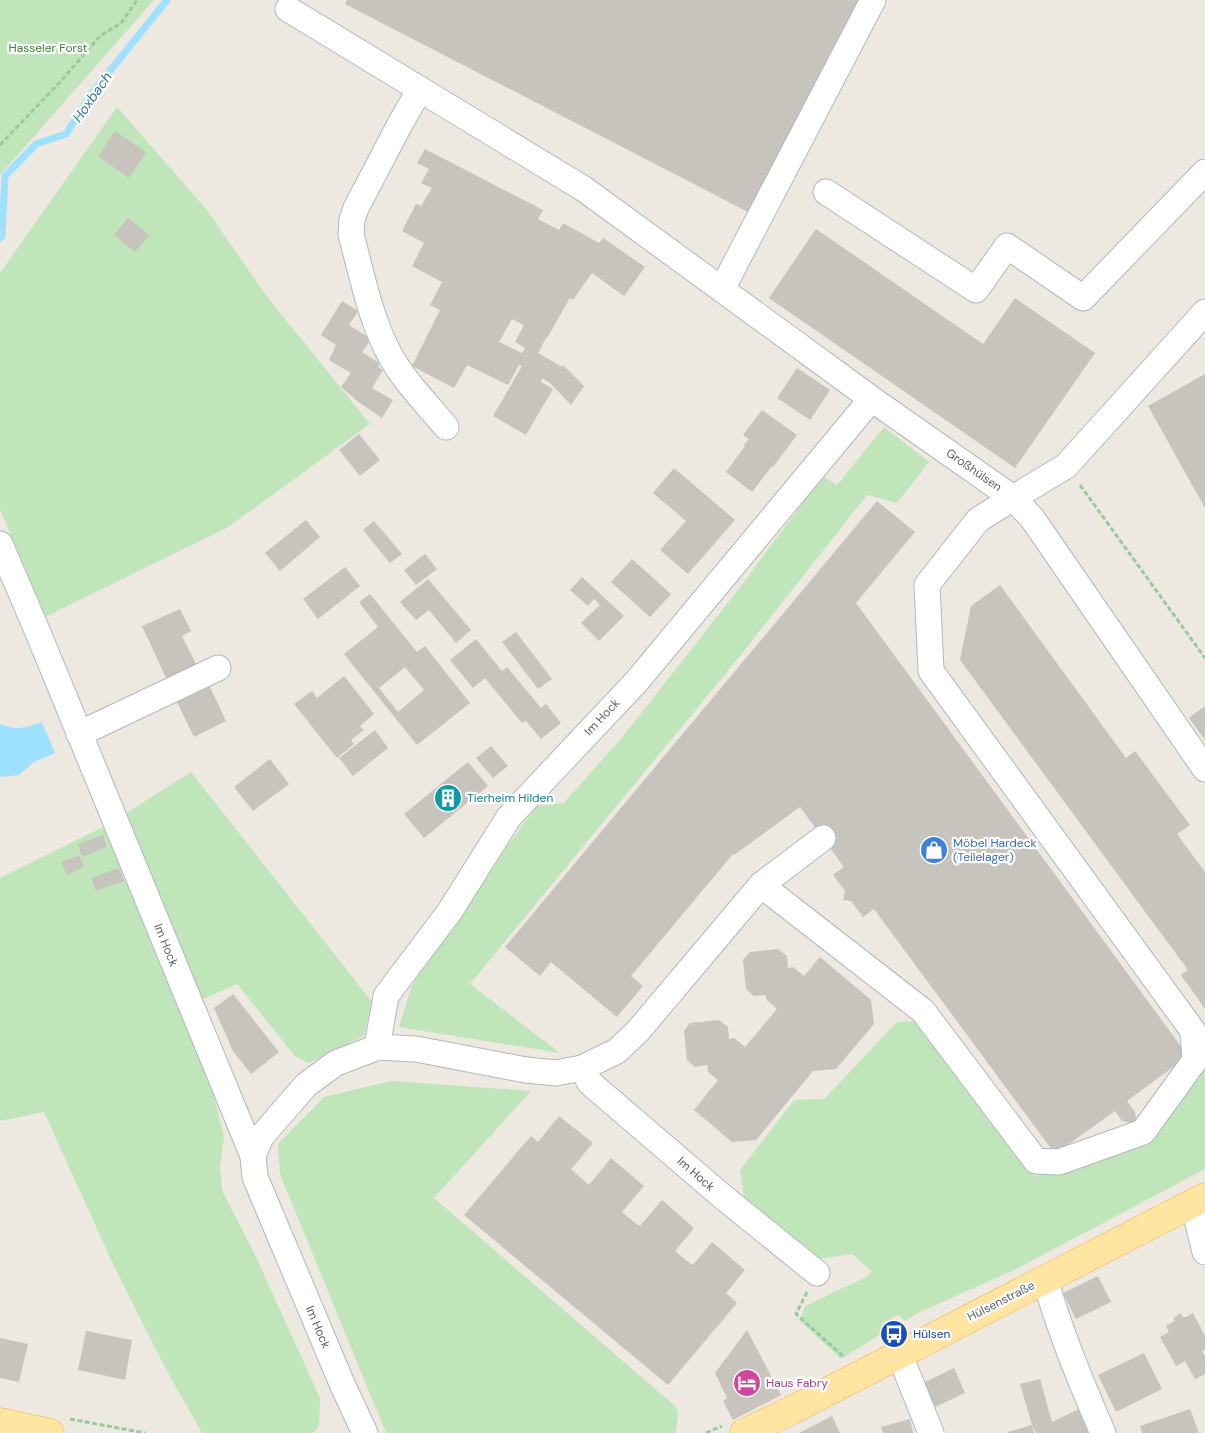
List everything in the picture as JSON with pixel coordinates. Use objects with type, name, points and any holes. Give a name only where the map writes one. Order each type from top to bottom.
[{"type":"main road","name":"Hülsenstraße","points":[[744,1433],[1199,1200]]},
{"type":"main road","points":[[0,1422],[59,1426]]},
{"type":"street","points":[[719,287],[873,0]]},
{"type":"street","name":"Großhülsen","points":[[288,9],[584,189],[876,402],[1013,498],[1066,466],[1080,464],[1190,337],[1205,312]]},
{"type":"street","points":[[420,89],[356,208],[352,220],[351,235],[377,326],[390,356],[446,427]]},
{"type":"street","points":[[826,192],[976,290],[1007,246],[1083,298],[1205,172]]},
{"type":"street","name":"Im Hock","points":[[377,1047],[386,996],[450,911],[508,817],[637,681],[864,408]]},
{"type":"street","points":[[761,885],[923,1011],[1036,1161],[1059,1162],[1143,1132],[1195,1060],[1193,1031],[931,671],[927,585],[978,520],[1013,498],[1032,518],[1205,769]]},
{"type":"street","name":"Im Hock","points":[[0,544],[253,1156],[255,1177],[365,1433]]},
{"type":"street","points":[[79,734],[218,668]]},
{"type":"street","points":[[253,1156],[261,1137],[306,1085],[336,1063],[377,1047],[416,1049],[526,1070],[556,1073],[582,1068],[617,1052],[638,1031],[761,885],[823,838]]},
{"type":"street","name":"Im Hock","points":[[582,1068],[590,1083],[817,1273]]},
{"type":"street","points":[[1199,1200],[1205,1252]]},
{"type":"street","points":[[1045,1279],[1054,1312],[1072,1360],[1103,1433]]},
{"type":"street","points":[[899,1353],[931,1433]]},
{"type":"street","name":"Im Hock","points":[[344,1386],[348,1419],[347,1433]]},
{"type":"path","points":[[0,145],[60,82],[100,36],[121,23],[137,0]]},
{"type":"path","points":[[1080,464],[1205,658]]},
{"type":"path","points":[[796,1314],[848,1361]]},
{"type":"path","points":[[59,1426],[145,1433]]},
{"type":"green space","name":"Hasseler Forst","points":[[0,0],[154,0],[0,175]]},
{"type":"green space","points":[[117,107],[206,209],[268,298],[370,424],[228,527],[45,617],[0,509],[0,273]]},
{"type":"green space","points":[[884,427],[929,462],[897,503],[867,495],[740,656],[470,984],[560,1053],[399,1027],[412,985],[473,892],[537,806],[564,803],[624,735],[734,595],[823,476],[837,485]]},
{"type":"green space","points":[[191,772],[372,1002],[364,1036],[309,1063],[295,1056],[237,984],[199,1001],[123,815]]},
{"type":"green space","points":[[107,825],[213,1092],[224,1137],[220,1165],[222,1190],[256,1257],[320,1398],[319,1426],[313,1433],[202,1433],[168,1373],[113,1264],[44,1112],[0,1121],[0,878]]},
{"type":"green space","points":[[914,1021],[1034,1176],[1078,1167],[1121,1154],[1148,1141],[1205,1055],[1205,1169],[1014,1270],[920,1312],[905,1321],[898,1315],[882,1323],[886,1331],[841,1359],[800,1321],[805,1306],[868,1276],[872,1271],[852,1254],[819,1259],[744,1197],[740,1170],[794,1100],[824,1099],[897,1022]]},
{"type":"green space","points":[[391,1081],[531,1091],[434,1198],[675,1406],[678,1412],[676,1433],[386,1433],[280,1174],[278,1144],[324,1097]]},
{"type":"water","points":[[42,722],[55,753],[34,762],[19,775],[0,777],[0,724],[21,728]]},
{"type":"building","points":[[347,0],[863,0],[752,214],[345,4]]},
{"type":"building","points":[[115,131],[146,152],[129,178],[98,156]]},
{"type":"building","points":[[425,149],[543,210],[538,219],[559,230],[563,223],[599,243],[603,238],[645,267],[624,296],[592,273],[573,300],[570,298],[538,353],[562,367],[563,365],[584,386],[571,405],[550,383],[542,378],[541,382],[553,389],[526,435],[493,416],[522,366],[519,365],[508,385],[467,365],[454,388],[412,366],[440,310],[430,305],[442,282],[412,266],[424,243],[402,231],[416,204],[421,206],[432,188],[421,183],[429,169],[417,163]],"holes":[[[512,319],[524,325],[515,342],[525,348],[522,353],[499,342]]]},
{"type":"building","points":[[128,218],[149,235],[135,252],[114,235]]},
{"type":"building","points":[[816,229],[983,344],[1015,298],[1095,353],[1015,468],[769,298]]},
{"type":"building","points":[[342,301],[358,311],[349,325],[371,339],[362,352],[379,363],[378,367],[383,370],[372,388],[393,400],[382,418],[357,401],[341,387],[351,373],[329,360],[336,345],[321,335]]},
{"type":"building","points":[[797,368],[830,390],[810,420],[777,398]]},
{"type":"building","points":[[1205,374],[1205,508],[1148,406]]},
{"type":"building","points":[[762,410],[797,435],[752,492],[726,472],[749,439],[743,435]]},
{"type":"building","points":[[359,434],[380,460],[360,476],[339,450]]},
{"type":"building","points":[[674,468],[735,520],[688,574],[660,550],[686,521],[653,493]]},
{"type":"building","name":"Möbel Hardeck (Teilelager)","points":[[877,501],[915,532],[856,603],[1188,1056],[1127,1101],[1135,1112],[1136,1119],[1131,1123],[1122,1121],[1115,1111],[1055,1154],[874,909],[863,917],[851,901],[843,900],[845,891],[833,875],[844,867],[800,807],[733,854],[631,976],[643,986],[617,1017],[551,962],[540,976],[505,947]]},
{"type":"building","points":[[306,520],[320,537],[280,571],[265,553]]},
{"type":"building","points":[[374,521],[402,554],[390,563],[363,530]]},
{"type":"building","points":[[425,554],[437,569],[416,585],[404,570]]},
{"type":"building","points":[[632,559],[671,594],[650,617],[611,582]]},
{"type":"building","points":[[345,567],[360,586],[318,619],[303,599]]},
{"type":"building","points":[[582,577],[624,616],[599,641],[581,623],[600,605],[594,599],[588,606],[570,590]]},
{"type":"building","points":[[428,579],[471,630],[456,643],[429,610],[416,620],[400,602]]},
{"type":"building","points":[[1000,585],[1126,758],[1135,751],[1190,825],[1177,834],[1205,872],[1205,1009],[1181,975],[1188,970],[960,660],[971,606]]},
{"type":"building","points":[[370,594],[417,652],[425,646],[470,703],[417,745],[344,654],[378,627],[359,602]],"holes":[[[405,667],[424,690],[398,712],[379,688]]]},
{"type":"building","points":[[180,609],[191,631],[182,636],[198,668],[168,682],[142,626]]},
{"type":"building","points":[[516,632],[552,679],[538,689],[502,642]]},
{"type":"building","points":[[476,639],[502,671],[507,667],[541,708],[546,704],[561,723],[541,739],[526,721],[522,723],[485,678],[473,688],[450,660]]},
{"type":"building","points":[[344,676],[374,714],[360,726],[364,730],[351,740],[354,744],[337,758],[294,704],[312,691],[317,698]]},
{"type":"building","points":[[208,683],[226,721],[194,737],[175,698]]},
{"type":"building","points":[[1205,706],[1205,740],[1189,718]]},
{"type":"building","points":[[375,730],[388,748],[353,776],[339,758]]},
{"type":"building","points":[[491,746],[508,766],[493,778],[476,758]]},
{"type":"building","points":[[270,759],[289,784],[253,811],[234,787]]},
{"type":"building","name":"Tierheim Hilden","points":[[468,762],[488,786],[424,838],[404,814]]},
{"type":"building","points":[[103,835],[107,847],[82,857],[78,844]]},
{"type":"building","points":[[79,855],[84,867],[67,875],[61,862]]},
{"type":"building","points":[[119,868],[124,881],[96,891],[91,878]]},
{"type":"building","points":[[778,949],[787,956],[788,968],[793,967],[804,976],[820,957],[871,1000],[874,1024],[836,1069],[813,1071],[756,1140],[732,1142],[694,1110],[718,1080],[708,1072],[707,1065],[695,1067],[687,1060],[684,1031],[690,1023],[719,1020],[728,1027],[729,1039],[734,1038],[745,1047],[777,1009],[767,1000],[765,995],[754,996],[746,989],[743,960],[750,952]]},
{"type":"building","points":[[233,994],[279,1052],[251,1074],[233,1051],[214,1008]]},
{"type":"building","points":[[559,1116],[593,1143],[571,1169],[589,1185],[611,1158],[644,1186],[622,1212],[640,1226],[662,1200],[694,1228],[675,1251],[693,1265],[712,1242],[745,1270],[726,1293],[737,1303],[668,1385],[464,1215],[531,1136],[538,1142]]},
{"type":"building","points":[[1098,1276],[1111,1302],[1076,1319],[1063,1293]]},
{"type":"building","points":[[1181,1313],[1183,1317],[1186,1317],[1193,1313],[1205,1336],[1205,1350],[1202,1351],[1205,1356],[1205,1374],[1195,1379],[1185,1361],[1176,1366],[1160,1337],[1169,1332],[1166,1326],[1175,1321],[1173,1318]]},
{"type":"building","name":"Haus Fabry","points":[[747,1330],[781,1395],[733,1420],[723,1401],[727,1398],[715,1373]]},
{"type":"building","points":[[86,1331],[132,1340],[125,1380],[78,1370]]},
{"type":"building","points":[[0,1338],[28,1344],[19,1382],[0,1378]]},
{"type":"building","points":[[1144,1353],[1162,1389],[1116,1412],[1098,1375]]},
{"type":"building","points":[[954,1368],[965,1393],[935,1407],[923,1383]]},
{"type":"building","points":[[1040,1379],[1052,1422],[1085,1406],[1097,1433],[1036,1433],[1020,1384]]},
{"type":"building","points":[[1190,1409],[1199,1433],[1142,1433],[1140,1426]]},
{"type":"building","points":[[832,1416],[840,1433],[799,1433]]},
{"type":"building","points":[[910,1419],[913,1433],[883,1433],[881,1427]]},
{"type":"building","points":[[1032,1425],[1034,1433],[1008,1433],[1008,1432]]},
{"type":"waterway","name":"Hoxbach","points":[[0,238],[2,236],[5,176],[36,144],[66,134],[92,93],[167,0]]},
{"type":"place","name":"Tierheim Hilden","points":[[448,798]]},
{"type":"place","name":"Möbel Hardeck (Teilelager)","points":[[934,850]]},
{"type":"place","name":"Hülsen","points":[[894,1334]]},
{"type":"place","name":"Haus Fabry","points":[[747,1383]]}]
